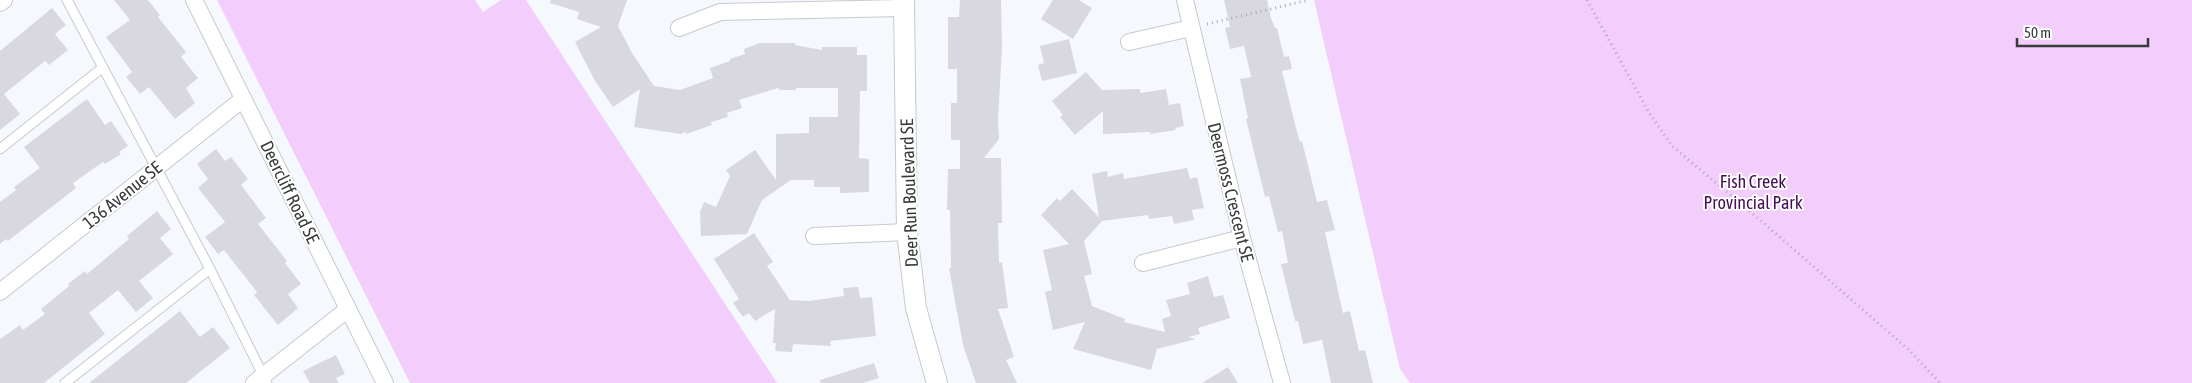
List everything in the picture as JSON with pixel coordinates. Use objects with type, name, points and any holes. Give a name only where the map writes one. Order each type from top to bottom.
[{"type":"street","points":[[0,3],[4,0]]},
{"type":"street","name":"Deercliff Road SE","points":[[194,0],[385,383]]},
{"type":"street","name":"Deermoss Crescent SE","points":[[1185,0],[1242,238],[1282,383]]},
{"type":"street","points":[[680,28],[720,12],[904,4]]},
{"type":"street","name":"Deer Run Boulevard SE","points":[[904,4],[907,232],[916,308],[937,383]]},
{"type":"street","points":[[1129,42],[1191,28]]},
{"type":"street","name":"136 Avenue SE","points":[[0,292],[244,99]]},
{"type":"street","points":[[814,236],[907,232]]},
{"type":"street","points":[[1143,263],[1242,238]]},
{"type":"street","points":[[262,380],[348,309]]},
{"type":"lane","points":[[67,0],[210,269],[262,380]]},
{"type":"lane","points":[[0,150],[102,68]]},
{"type":"lane","points":[[65,383],[210,269]]},
{"type":"path","points":[[1191,28],[1309,0]]},
{"type":"path","points":[[1586,0],[1648,112],[1672,146],[1909,350],[1940,383]]},
{"type":"green space","points":[[217,0],[475,0],[483,12],[501,0],[526,0],[777,383],[410,383]]},
{"type":"green space","name":"Fish Creek Provincial Park","points":[[1314,0],[2192,0],[2192,383],[1410,383],[1400,369]]},
{"type":"building","points":[[114,0],[148,0],[160,15],[158,17],[186,52],[181,57],[198,78],[186,88],[195,103],[175,119],[149,87],[140,94],[126,77],[132,72],[106,37],[130,20]]},
{"type":"building","points":[[551,0],[627,0],[618,26],[632,53],[654,86],[680,90],[713,78],[710,68],[745,54],[744,49],[760,43],[795,43],[795,45],[822,50],[822,47],[857,47],[857,55],[867,55],[867,91],[860,91],[859,158],[869,159],[869,192],[840,193],[840,187],[814,187],[814,180],[791,180],[762,200],[747,234],[701,236],[700,212],[704,202],[716,207],[730,176],[726,170],[755,150],[776,180],[776,134],[809,133],[809,117],[838,117],[838,88],[780,90],[778,88],[739,100],[742,108],[727,113],[728,117],[711,122],[712,125],[686,134],[686,132],[681,134],[634,127],[640,89],[613,107],[595,81],[575,42],[601,27],[577,19],[579,12],[550,3]]},
{"type":"building","points":[[960,0],[1001,0],[1002,46],[998,122],[999,139],[984,158],[1001,158],[1002,223],[998,223],[999,263],[1002,262],[1008,308],[998,309],[1014,357],[1006,360],[1017,383],[976,383],[963,345],[949,268],[951,268],[950,210],[947,210],[948,169],[960,169],[960,140],[951,140],[951,103],[957,103],[957,69],[948,69],[948,17],[959,17]]},
{"type":"building","points":[[1053,0],[1079,0],[1092,8],[1073,39],[1041,19]]},
{"type":"building","points":[[1224,0],[1267,0],[1271,18],[1275,28],[1277,28],[1284,57],[1289,56],[1292,69],[1282,71],[1317,202],[1327,200],[1335,230],[1325,232],[1343,313],[1350,311],[1359,351],[1365,350],[1373,383],[1331,383],[1322,340],[1303,344],[1298,321],[1295,321],[1281,264],[1288,263],[1282,231],[1278,232],[1269,196],[1265,197],[1246,119],[1248,118],[1240,79],[1251,77],[1244,46],[1230,49],[1225,28],[1230,27]]},
{"type":"building","points":[[52,8],[66,25],[55,34],[68,50],[49,65],[45,61],[4,94],[20,114],[0,130],[0,51]]},
{"type":"building","points":[[1069,39],[1077,73],[1042,81],[1038,65],[1044,63],[1040,46]]},
{"type":"building","points":[[1086,72],[1102,90],[1140,89],[1140,93],[1166,89],[1169,105],[1180,103],[1184,126],[1175,128],[1176,130],[1150,134],[1150,132],[1103,134],[1103,111],[1075,135],[1060,117],[1063,115],[1052,101]]},
{"type":"building","points":[[87,99],[105,125],[111,121],[128,146],[119,152],[121,154],[105,164],[103,162],[73,183],[76,188],[8,241],[6,239],[0,244],[0,202],[16,190],[14,187],[40,168],[24,147]]},
{"type":"building","points":[[216,149],[225,161],[231,157],[248,179],[241,185],[266,218],[258,224],[287,261],[285,263],[301,284],[288,294],[298,308],[278,325],[254,295],[257,292],[224,250],[218,254],[205,237],[225,222],[198,188],[208,179],[197,164]]},
{"type":"building","points":[[1187,168],[1190,179],[1197,177],[1204,208],[1192,210],[1194,220],[1174,224],[1172,216],[1149,219],[1148,215],[1102,221],[1084,241],[1092,274],[1084,276],[1092,306],[1125,319],[1124,322],[1165,332],[1162,319],[1171,316],[1166,300],[1190,294],[1187,283],[1208,276],[1214,297],[1223,295],[1230,318],[1198,328],[1200,334],[1188,337],[1196,339],[1157,349],[1151,370],[1073,349],[1085,322],[1053,330],[1045,292],[1052,290],[1043,250],[1069,244],[1041,215],[1057,198],[1060,201],[1072,189],[1099,217],[1092,174],[1107,171],[1108,177],[1123,173],[1124,179]]},
{"type":"building","points":[[157,211],[171,229],[160,238],[173,254],[139,281],[153,298],[136,312],[118,290],[89,313],[105,334],[44,383],[0,383],[0,339],[20,325],[23,330],[45,314],[41,309],[69,286],[68,284],[85,271],[87,274],[129,239],[127,236]]},
{"type":"building","points":[[754,233],[773,262],[767,266],[790,300],[809,301],[844,296],[843,288],[858,287],[860,298],[872,297],[876,336],[830,341],[831,346],[793,344],[792,352],[775,351],[776,343],[773,343],[775,309],[755,321],[749,313],[743,317],[733,303],[739,299],[714,259]]},
{"type":"building","points":[[180,311],[200,337],[213,327],[230,348],[186,383],[89,383]]},
{"type":"building","points":[[336,355],[345,374],[336,378],[339,383],[310,383],[303,371]]},
{"type":"building","points":[[874,363],[879,378],[863,383],[820,383],[820,380]]},
{"type":"building","points":[[1228,367],[1238,383],[1202,383]]}]
